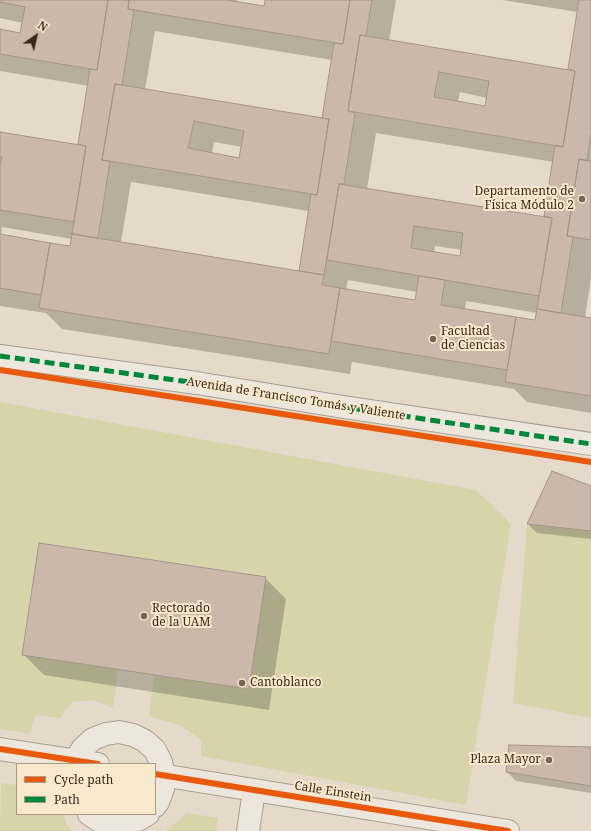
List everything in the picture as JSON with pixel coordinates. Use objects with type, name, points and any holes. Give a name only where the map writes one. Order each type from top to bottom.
[{"type":"street","name":"Avenida de Francisco Tomás y Valiente","points":[[0,356],[197,383],[328,405],[591,444]]},
{"type":"street","name":"Calle Einstein","points":[[75,762],[83,748],[93,740],[106,734],[119,732],[126,733],[145,741],[155,750],[161,762],[158,787],[229,800],[253,798],[508,831]]},
{"type":"street","points":[[0,749],[86,763]]},
{"type":"street","points":[[0,764],[16,766]]},
{"type":"street","points":[[248,831],[253,798]]},
{"type":"street","name":"Calle Einstein","points":[[253,798],[418,831]]},
{"type":"street","points":[[90,815],[98,820],[111,824],[125,824],[138,820],[146,815]]},
{"type":"shaded area","points":[[0,402],[476,490],[511,524],[466,805],[201,756],[201,740],[182,726],[149,716],[154,675],[248,689],[265,577],[39,543],[22,654],[119,669],[113,708],[92,700],[72,702],[60,718],[35,715],[30,734],[0,729]]},
{"type":"shaded area","points":[[527,524],[591,531],[591,718],[513,703]]},
{"type":"shaded area","points":[[1,783],[16,785],[16,815],[63,815],[67,825],[72,831],[0,831]]},
{"type":"shaded area","points":[[187,813],[218,818],[216,831],[166,831]]},
{"type":"building","points":[[0,0],[108,0],[97,70],[0,54],[0,29],[20,33],[25,7],[0,2]]},
{"type":"building","points":[[108,0],[129,0],[128,9],[134,10],[122,85],[115,84],[102,160],[110,161],[98,238],[72,234],[86,146],[78,144],[90,69],[97,70]]},
{"type":"building","points":[[129,0],[227,0],[264,6],[265,0],[350,0],[343,44],[128,9]]},
{"type":"building","points":[[350,0],[372,0],[366,36],[360,35],[348,111],[355,113],[344,184],[339,184],[324,275],[299,271],[311,194],[317,195],[329,119],[322,118],[334,43],[343,44]]},
{"type":"building","points":[[579,0],[591,0],[591,133],[587,161],[579,159],[567,236],[573,237],[561,313],[537,309],[552,218],[544,216],[555,145],[563,147],[575,71],[568,69]]},
{"type":"building","points":[[360,35],[575,71],[563,147],[348,111]],"holes":[[[439,72],[489,81],[485,106],[434,97]]]},
{"type":"building","points":[[115,84],[329,119],[317,195],[102,160]],"holes":[[[194,121],[244,131],[239,158],[188,148]]]},
{"type":"building","points":[[0,132],[86,146],[74,222],[0,210],[0,166],[2,157],[0,157]]},
{"type":"building","name":"Departamento de Física Módulo 2","points":[[579,159],[591,161],[591,240],[567,236]]},
{"type":"building","points":[[339,184],[552,218],[539,296],[327,260]],"holes":[[[414,226],[463,233],[460,256],[411,248]]]},
{"type":"building","points":[[0,234],[50,243],[41,295],[0,288]]},
{"type":"building","points":[[72,234],[324,275],[322,285],[340,288],[329,354],[39,308],[50,243],[70,246]]},
{"type":"building","name":"Facultad de Ciencias","points":[[419,276],[445,280],[441,305],[516,317],[507,370],[331,341],[340,288],[415,300]]},
{"type":"building","points":[[537,309],[591,318],[591,396],[505,382],[516,317],[535,320]]},
{"type":"building","points":[[552,471],[591,486],[591,531],[527,524]]},
{"type":"building","name":"Rectorado de la UAM","points":[[39,543],[266,577],[249,689],[22,655]]},
{"type":"building","name":"Plaza Mayor","points":[[509,745],[591,747],[591,786],[506,772]]},
{"type":"marked path","points":[[0,356],[197,383],[337,406],[591,444]]},
{"type":"cycle path","points":[[0,370],[591,462]]},
{"type":"cycle path","points":[[0,749],[91,763]]},
{"type":"cycle path","points":[[156,774],[508,831]]},
{"type":"place","name":"Departamento de Física Módulo 2","points":[[582,199]]},
{"type":"place","name":"Facultad de Ciencias","points":[[433,339]]},
{"type":"place","name":"Rectorado de la UAM","points":[[144,616]]},
{"type":"place","name":"Cantoblanco","points":[[242,683]]},
{"type":"place","name":"Plaza Mayor","points":[[549,760]]}]
